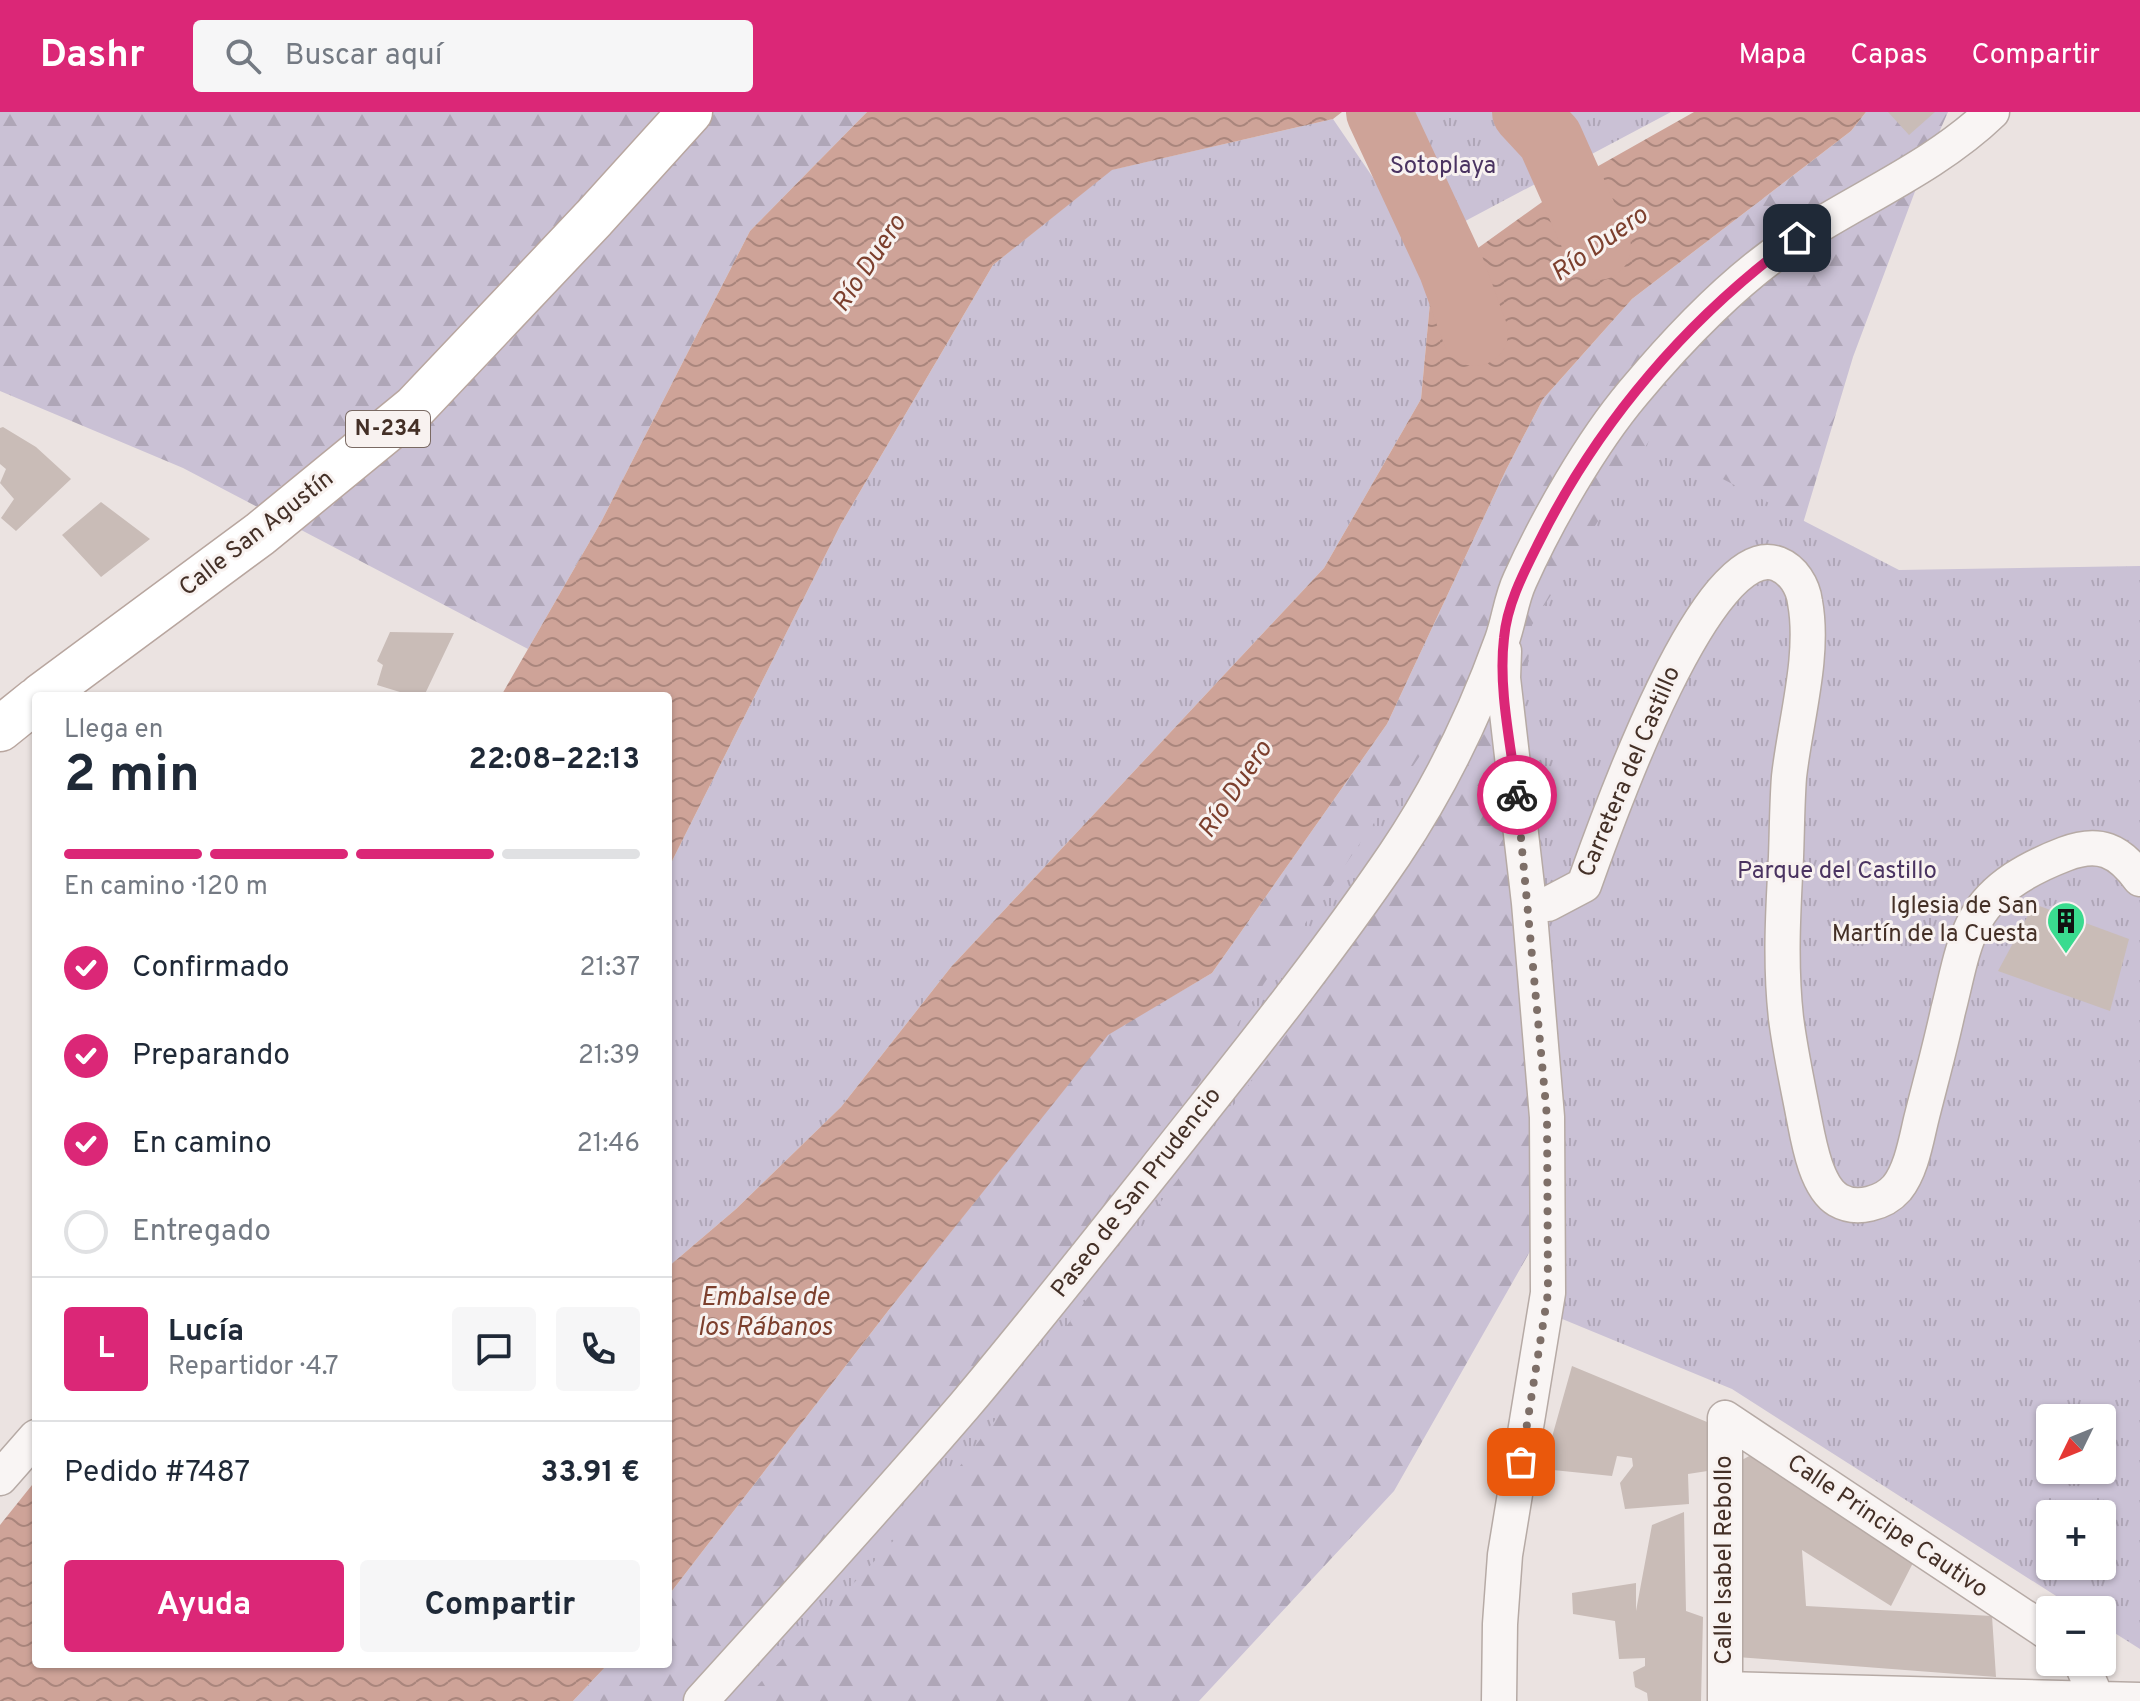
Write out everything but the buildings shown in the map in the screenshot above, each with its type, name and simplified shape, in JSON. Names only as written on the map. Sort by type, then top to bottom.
[{"type":"main road","name":"Calle San Agustín","points":[[46,692],[260,534],[415,407],[690,112]]},
{"type":"main road","points":[[0,729],[32,703]]},
{"type":"street","name":"Paseo de San Prudencio","points":[[701,1701],[968,1401],[1080,1266],[1295,991],[1395,853],[1442,778],[1504,637],[1517,586],[1565,495],[1628,398],[1664,356],[1773,256],[1797,238],[1926,162],[1992,112]]},
{"type":"street","name":"Carretera del Castillo","points":[[1529,903],[1548,904],[1584,885],[1619,784],[1672,670],[1713,602],[1737,575],[1756,562],[1774,562],[1787,569],[1797,580],[1805,600],[1807,647],[1789,778],[1782,927],[1786,1018],[1807,1134],[1818,1175],[1837,1200],[1856,1205],[1876,1203],[1898,1187],[1913,1154],[1961,958],[1975,920],[1989,900],[2017,876],[2086,847],[2111,851],[2130,865],[2140,879]]},
{"type":"street","name":"Paseo de San Prudencio","points":[[1499,1701],[1505,1555],[1548,1293],[1547,1117],[1529,903],[1503,678],[1504,637]]},
{"type":"street","name":"Calle Principe Cautivo","points":[[1725,1418],[2036,1625]]},
{"type":"street","name":"Calle Isabel Rebollo","points":[[1725,1418],[1725,1695]]},
{"type":"street","points":[[0,1478],[32,1442]]},
{"type":"street","points":[[2087,1676],[2096,1697]]},
{"type":"street","points":[[1725,1695],[2096,1697],[2140,1700]]},
{"type":"green space","points":[[0,112],[867,112],[750,231],[601,522],[528,649],[183,468],[0,391]]},
{"type":"green space","name":"Sotoplaya","points":[[1400,112],[1671,112],[1422,244],[1362,136]]},
{"type":"green space","points":[[1866,112],[1948,112],[1926,162],[1853,357],[1645,1049],[1394,1491],[1199,1701],[573,1701],[604,1668],[672,1668],[672,1591],[888,1311],[1108,1034],[1212,973],[1387,724],[1506,470],[1543,399],[1632,299],[1851,131]]},
{"type":"green space","points":[[1333,119],[1389,201],[1432,281],[1421,399],[1324,568],[951,967],[841,1107],[736,1209],[672,1264],[672,861],[841,524],[993,265],[1111,170]]},
{"type":"green space","name":"Parque del Castillo","points":[[1649,441],[1899,570],[2140,566],[2140,1649],[2116,1634],[2116,1596],[2056,1596],[1732,1389],[1555,1316],[1523,710],[1532,625]]},
{"type":"green space","points":[[1426,747],[1442,778],[1331,975],[1176,1182],[944,1487],[743,1701],[702,1701],[1080,1266],[1265,982]]},
{"type":"water","name":"Río Duero","points":[[867,112],[1342,112],[1333,119],[1112,170],[993,265],[841,524],[672,861],[672,692],[503,692],[601,522],[750,231]]},
{"type":"water","name":"Embalse de los Rábanos","points":[[1694,112],[1866,112],[1851,131],[1632,299],[1543,399],[1506,470],[1387,724],[1212,973],[1108,1035],[888,1311],[672,1591],[672,1264],[736,1209],[841,1107],[951,967],[1324,568],[1421,399],[1432,281],[1570,182]]},
{"type":"water","points":[[32,1485],[32,1668],[604,1668],[573,1701],[0,1701],[0,1525]]},
{"type":"waterway","points":[[1379,112],[1451,267],[1475,333]]},
{"type":"waterway","name":"Río Duero","points":[[1525,112],[1550,139],[1598,247]]},
{"type":"way so far","points":[[1517,795],[1547,1117],[1548,1293],[1521,1462]]},
{"type":"place","name":"Iglesia de San Martín de la Cuesta","points":[[2066,955]]},
{"type":"route","points":[[1517,795],[1503,678],[1504,637],[1517,586],[1545,529],[1628,398],[1664,356],[1761,265],[1797,238]]}]
